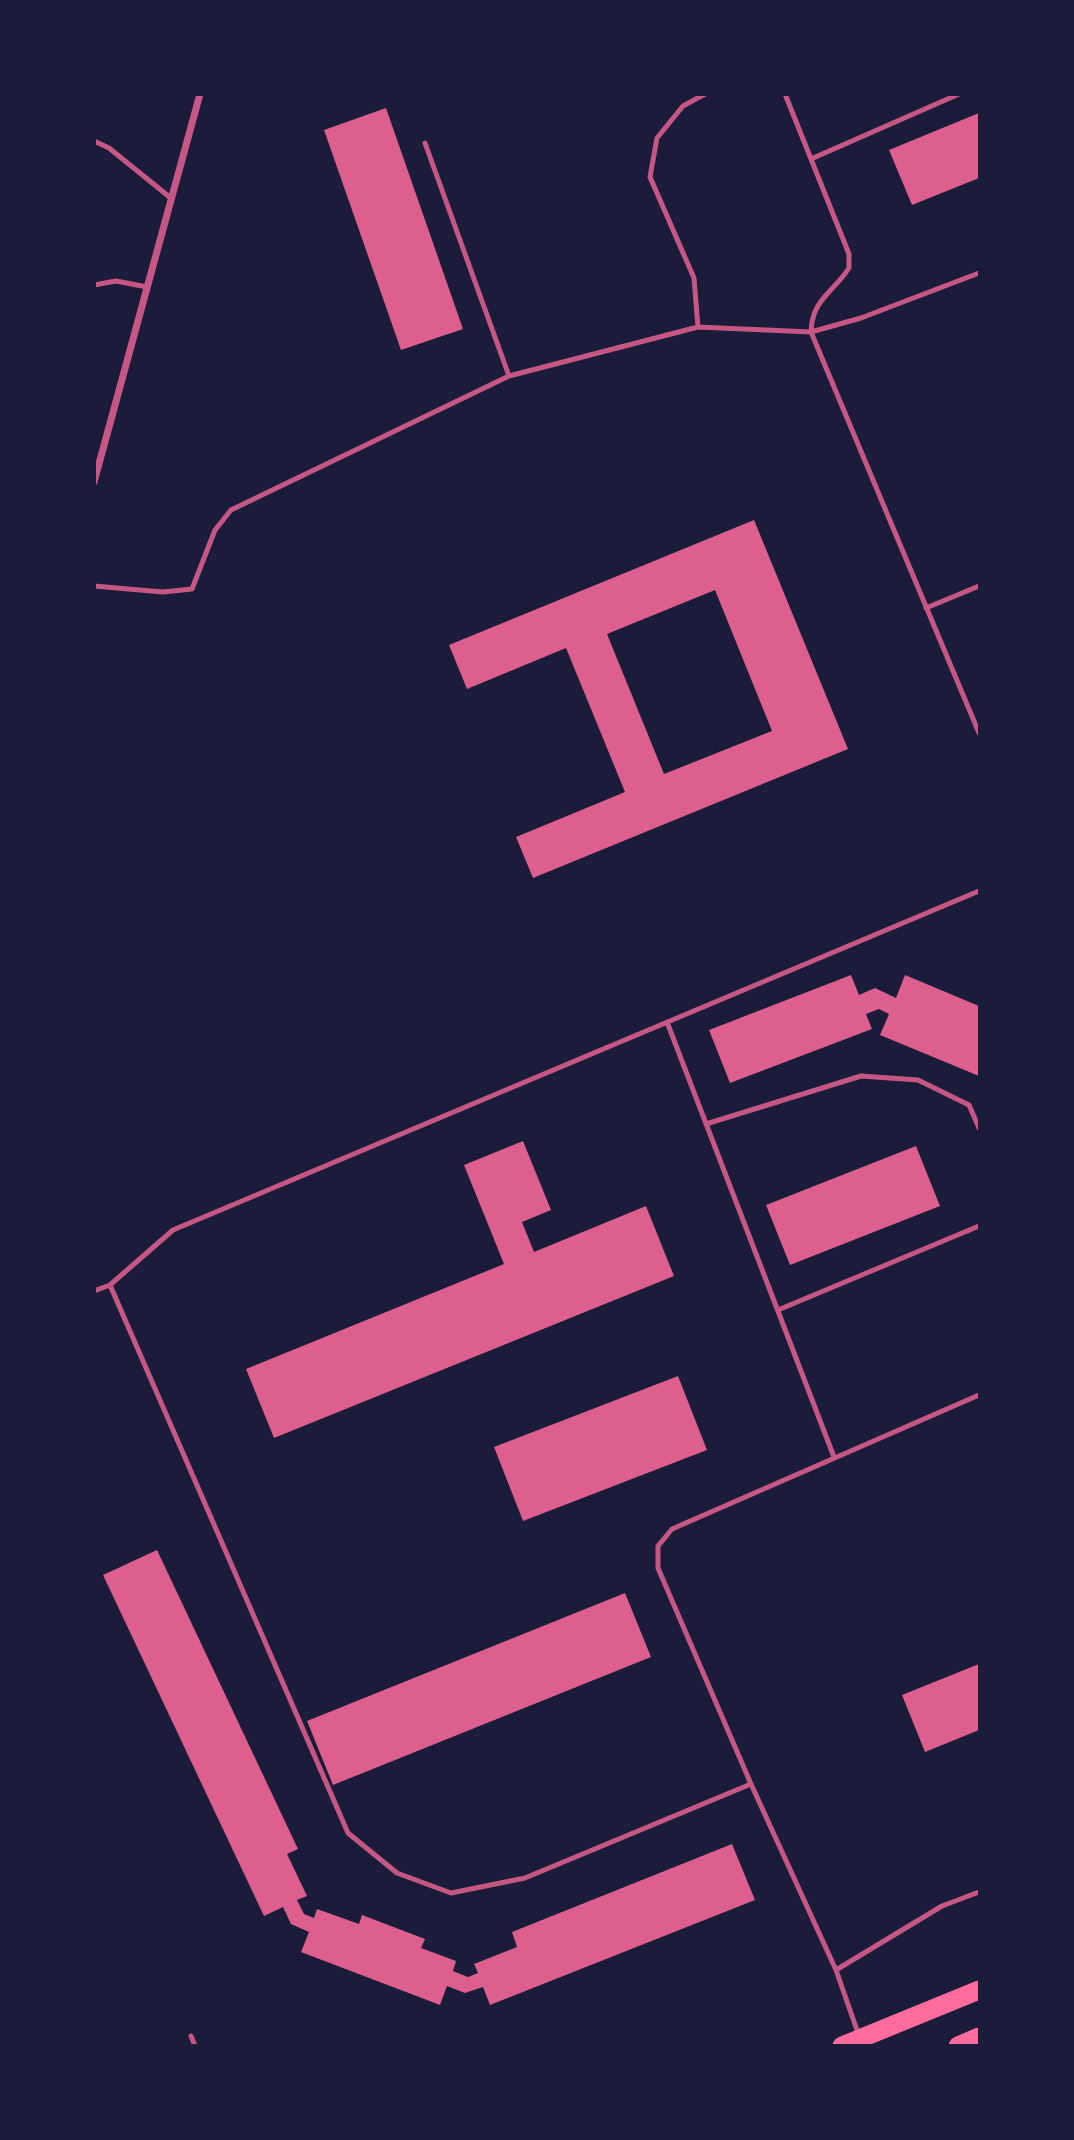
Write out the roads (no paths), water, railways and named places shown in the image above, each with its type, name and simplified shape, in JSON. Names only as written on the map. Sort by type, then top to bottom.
[{"type":"highway","points":[[851,2042],[979,1990]]},
{"type":"highway","points":[[958,2046],[979,2037]]},
{"type":"street","points":[[94,482],[200,94]]},
{"type":"lane","points":[[698,327],[694,278],[650,177],[657,138],[683,106],[705,94]]},
{"type":"lane","points":[[785,94],[849,254],[849,268],[816,305],[811,318],[811,332],[979,733]]},
{"type":"lane","points":[[811,159],[959,94]]},
{"type":"lane","points":[[94,141],[109,148],[172,199]]},
{"type":"lane","points":[[425,143],[509,376]]},
{"type":"lane","points":[[94,586],[163,592],[192,589],[215,530],[231,510],[509,376],[698,327],[811,332],[861,318],[979,273]]},
{"type":"lane","points":[[94,285],[116,281],[147,287]]},
{"type":"lane","points":[[926,608],[979,586]]},
{"type":"lane","points":[[94,1291],[110,1285],[173,1230],[979,891]]},
{"type":"lane","points":[[667,1022],[835,1457]]},
{"type":"lane","points":[[706,1124],[861,1076],[918,1080],[969,1105],[979,1128]]},
{"type":"lane","points":[[778,1310],[979,1226]]},
{"type":"lane","points":[[110,1285],[348,1833],[397,1873],[451,1893],[525,1878],[751,1784]]},
{"type":"lane","points":[[851,2042],[836,1970],[751,1784],[658,1567],[658,1546],[672,1530],[979,1395]]},
{"type":"lane","points":[[836,1970],[942,1906],[979,1892]]},
{"type":"lane","points":[[191,2036],[195,2046]]}]
